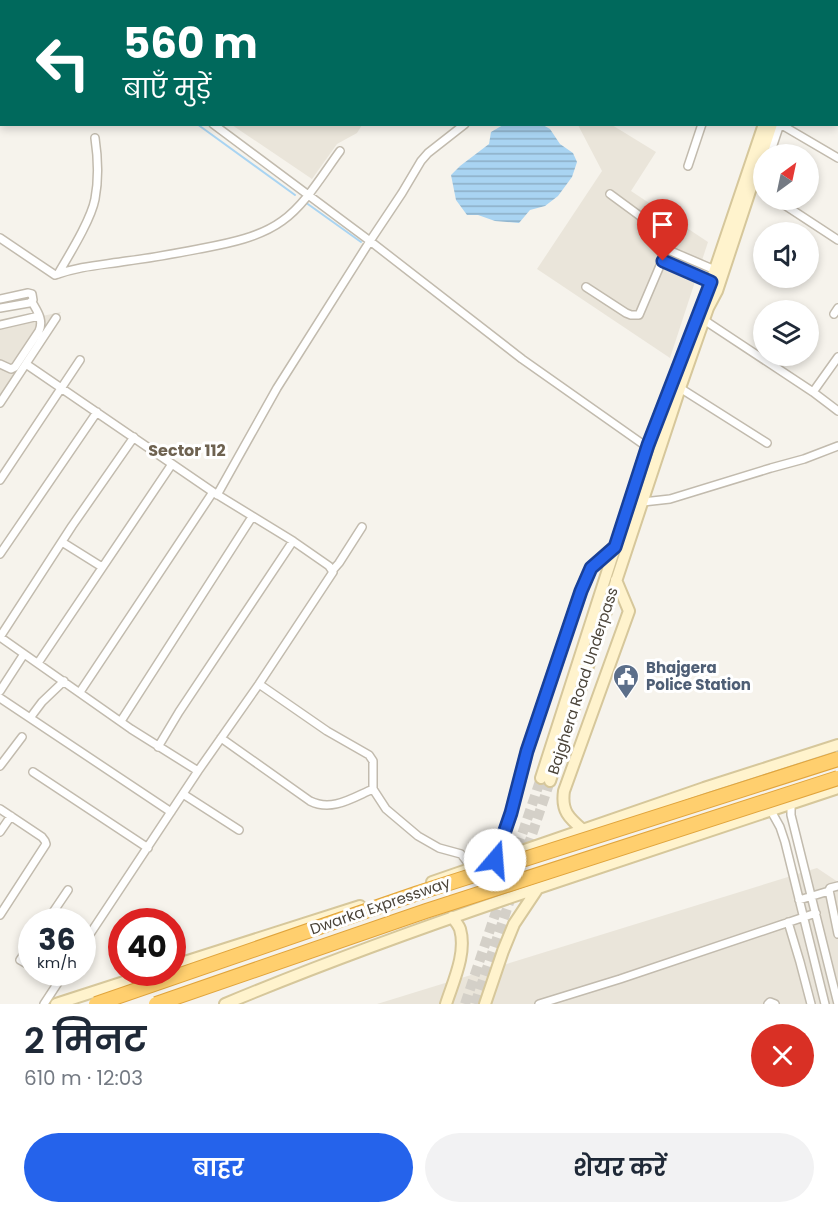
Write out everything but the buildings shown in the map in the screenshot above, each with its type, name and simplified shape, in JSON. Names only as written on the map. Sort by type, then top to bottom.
[{"type":"highway","name":"Dwarka Expressway","points":[[97,997],[838,759]]},
{"type":"highway","name":"Dwarka Expressway","points":[[156,1004],[426,911],[838,778]]},
{"type":"street","points":[[216,126],[522,359],[647,447]]},
{"type":"street","points":[[80,692],[215,493],[277,388],[424,158],[463,126]]},
{"type":"street","points":[[688,166],[701,126]]},
{"type":"street","name":"Bajghera Road Underpass","points":[[753,200],[708,308],[643,502],[545,779],[647,447],[709,288],[763,126]]},
{"type":"street","name":"Bajghera Road Underpass","points":[[768,144],[772,126]]},
{"type":"street","points":[[773,144],[779,126]]},
{"type":"street","points":[[783,126],[838,158]]},
{"type":"street","points":[[58,274],[93,205],[98,173],[95,138]]},
{"type":"street","points":[[0,238],[55,275],[92,265],[138,260],[216,246],[249,237],[281,222],[307,195],[340,151]]},
{"type":"street","points":[[586,287],[626,314],[639,315],[663,261],[666,249],[665,240],[659,230],[610,194]]},
{"type":"street","points":[[792,210],[838,240]]},
{"type":"street","points":[[666,249],[715,270]]},
{"type":"street","points":[[663,261],[709,288]]},
{"type":"street","points":[[0,299],[32,294],[32,302],[41,324],[39,331],[15,367],[11,369],[0,364]]},
{"type":"street","points":[[0,308],[32,302]]},
{"type":"street","points":[[0,325],[39,316]]},
{"type":"street","points":[[0,403],[56,318]]},
{"type":"street","points":[[704,320],[838,411]]},
{"type":"street","points":[[813,392],[838,357]]},
{"type":"street","points":[[0,480],[80,360]]},
{"type":"street","points":[[26,364],[215,493],[293,541],[333,571]]},
{"type":"street","points":[[680,388],[768,443]]},
{"type":"street","points":[[0,554],[97,412]]},
{"type":"street","points":[[659,417],[669,423]]},
{"type":"street","points":[[134,437],[0,637],[158,747],[198,771]]},
{"type":"street","points":[[643,502],[670,499],[838,447]]},
{"type":"street","points":[[38,663],[172,464]]},
{"type":"street","points":[[122,721],[252,517]]},
{"type":"street","points":[[96,925],[362,527]]},
{"type":"street","points":[[158,747],[293,541]]},
{"type":"street","points":[[62,542],[102,567]]},
{"type":"street","points":[[495,860],[511,813],[527,751],[581,591],[591,568],[615,547]]},
{"type":"street","points":[[583,830],[570,818],[562,801],[629,610],[616,580]]},
{"type":"street","points":[[0,691],[24,654]]},
{"type":"street","points":[[30,718],[42,702],[64,681]]},
{"type":"street","points":[[259,684],[327,731],[369,755],[373,761],[373,789],[386,809],[418,836],[439,848],[461,854],[472,868]]},
{"type":"street","points":[[0,698],[171,813]]},
{"type":"street","points":[[0,766],[22,737]]},
{"type":"street","points":[[221,738],[315,803],[335,805],[373,789]]},
{"type":"street","points":[[186,962],[358,907],[704,788],[838,745]]},
{"type":"street","points":[[33,772],[148,848]]},
{"type":"street","points":[[225,1004],[354,952],[452,917],[838,788]]},
{"type":"street","points":[[183,794],[239,830]]},
{"type":"street","points":[[791,803],[791,815],[838,1004]]},
{"type":"street","points":[[0,809],[44,838],[46,844],[0,915]]},
{"type":"street","points":[[770,809],[785,842],[825,1004]]},
{"type":"street","points":[[0,832],[11,816]]},
{"type":"street","points":[[800,900],[838,886]]},
{"type":"street","points":[[485,1004],[514,924],[538,888]]},
{"type":"street","points":[[55,908],[68,890]]},
{"type":"street","points":[[829,891],[838,934]]},
{"type":"street","points":[[541,1004],[816,913]]},
{"type":"street","points":[[446,1004],[461,952],[462,937],[459,926],[452,917]]},
{"type":"street","points":[[788,922],[811,1004]]},
{"type":"street","points":[[44,1004],[55,986]]},
{"type":"street","points":[[56,1004],[97,997],[123,986]]},
{"type":"street","points":[[97,997],[103,1004]]},
{"type":"street","points":[[768,1004],[770,1002],[775,1004]]},
{"type":"shaded area","points":[[233,126],[361,126],[357,133],[337,144],[312,179]]},
{"type":"shaded area","points":[[579,126],[614,126],[656,152],[631,191],[708,242],[670,358],[537,269],[602,171]]},
{"type":"shaded area","points":[[61,312],[24,365],[0,399],[0,325]]},
{"type":"shaded area","points":[[817,868],[838,882],[838,1004],[377,1004]]},
{"type":"water","points":[[501,126],[545,126],[550,129],[560,144],[573,153],[577,162],[572,177],[558,196],[545,206],[530,210],[519,223],[467,215],[456,200],[451,175],[489,144],[491,132]]},
{"type":"waterway","points":[[200,126],[295,195]]},
{"type":"waterway","points":[[305,202],[361,242]]},
{"type":"tunnel","points":[[465,1004],[541,778]]},
{"type":"tunnel","points":[[475,1004],[550,781]]},
{"type":"place","name":"Bhajgera Police Station","points":[[626,700]]},
{"type":"district","name":"Sector 112","points":[[187,450]]},
{"type":"route","points":[[495,860],[511,813],[527,751],[581,591],[591,568],[615,547],[648,445],[711,282],[663,261]]}]
